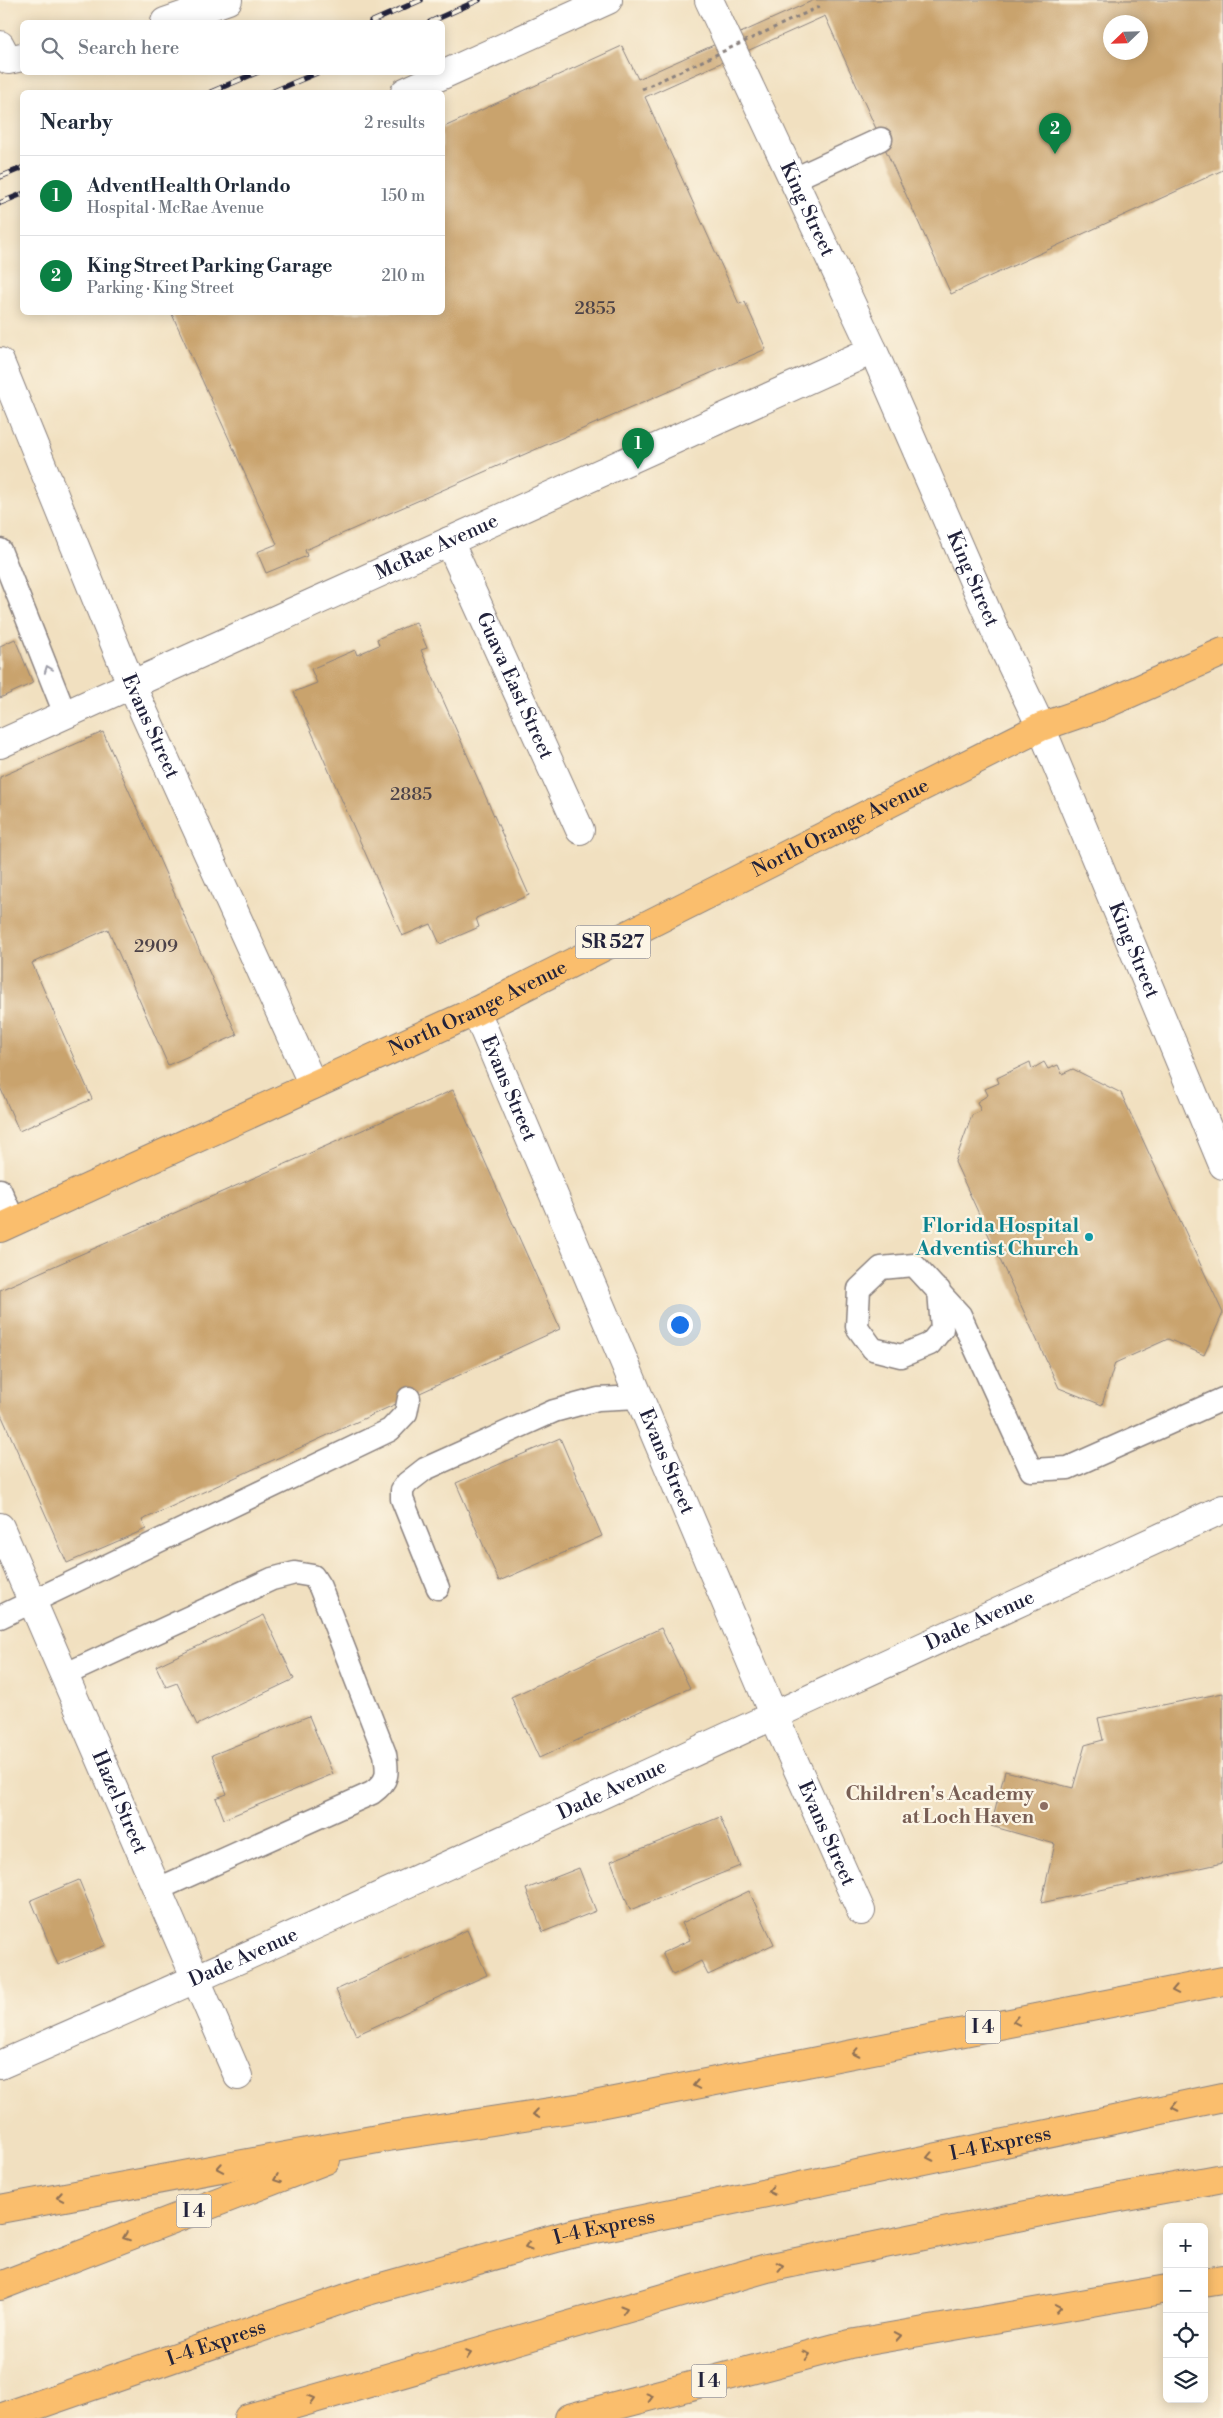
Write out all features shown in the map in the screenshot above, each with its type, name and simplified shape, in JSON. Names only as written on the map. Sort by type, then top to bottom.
[{"type":"main road","name":"North Orange Avenue","points":[[7,1225],[476,1011],[1041,727],[1099,707],[1223,652]]},
{"type":"main road","name":"I 4","points":[[0,2286],[388,2137],[589,2106],[1223,1981]]},
{"type":"main road","name":"I-4 Express","points":[[0,2418],[364,2292],[567,2235],[1223,2097]]},
{"type":"main road","points":[[0,2209],[388,2137]]},
{"type":"main road","points":[[248,2418],[767,2268],[1061,2208],[1223,2178]]},
{"type":"main road","points":[[1208,2281],[1223,2279]]},
{"type":"main road","name":"I 4","points":[[569,2418],[850,2344],[1163,2289]]},
{"type":"street","points":[[171,20],[228,0]]},
{"type":"street","points":[[445,74],[608,0]]},
{"type":"street","name":"King Street","points":[[709,0],[873,350],[990,619],[1041,727],[1221,1153]]},
{"type":"street","points":[[409,90],[443,75]]},
{"type":"street","name":"McRae Avenue","points":[[0,744],[873,350]]},
{"type":"street","name":"Evans Street","points":[[0,362],[131,684],[312,1085]]},
{"type":"street","name":"Guava East Street","points":[[449,541],[580,830]]},
{"type":"street","name":"Evans Street","points":[[476,1011],[773,1714],[861,1910]]},
{"type":"street","name":"Dade Avenue","points":[[0,2065],[474,1855],[773,1714],[1223,1510]]},
{"type":"street","name":"Hazel Street","points":[[0,1527],[238,2076]]},
{"type":"lane","points":[[794,178],[880,138]]},
{"type":"lane","points":[[0,550],[66,714]]},
{"type":"lane","points":[[0,1190],[7,1225]]},
{"type":"lane","points":[[939,1290],[960,1316],[1031,1470],[1068,1468],[1223,1399]]},
{"type":"lane","points":[[438,1588],[402,1499],[402,1490],[407,1483],[425,1469],[447,1458],[554,1411],[598,1399],[639,1397]]},
{"type":"lane","points":[[0,1617],[390,1430],[406,1413],[409,1398]]},
{"type":"lane","points":[[64,1675],[272,1579],[294,1573],[313,1576],[320,1587],[385,1754],[388,1770],[384,1784],[372,1793],[156,1890]]},
{"type":"path","points":[[642,89],[821,6]]},
{"type":"building","points":[[814,0],[1223,0],[1223,170],[951,294],[825,16],[645,97],[739,304],[745,302],[766,349],[305,550],[307,556],[266,573],[257,552],[277,544],[172,315],[445,315],[445,127],[622,46],[638,79]]},
{"type":"building","points":[[416,622],[427,648],[421,650],[529,895],[476,918],[479,927],[440,944],[431,924],[402,936],[294,692],[317,683],[311,669],[355,650],[357,655],[379,645],[377,639]]},
{"type":"building","points":[[15,639],[33,683],[0,698],[0,646]]},
{"type":"building","points":[[103,732],[237,1035],[168,1065],[108,929],[32,963],[92,1099],[19,1131],[0,1087],[0,777]]},
{"type":"building","name":"Florida Hospital Adventist Church","points":[[1030,1062],[1032,1069],[1044,1062],[1048,1069],[1058,1065],[1062,1074],[1073,1069],[1121,1093],[1223,1313],[1204,1355],[1168,1339],[1115,1363],[1102,1405],[1059,1388],[955,1162],[972,1115],[981,1111],[977,1102],[988,1095],[985,1089],[999,1083],[997,1078]]},
{"type":"building","points":[[453,1090],[560,1329],[142,1520],[146,1529],[67,1563],[0,1412],[0,1290]]},
{"type":"building","points":[[560,1438],[602,1536],[499,1581],[456,1483]]},
{"type":"building","points":[[264,1615],[294,1679],[197,1725],[177,1683],[166,1687],[156,1666]]},
{"type":"building","points":[[661,1628],[690,1688],[539,1758],[511,1697]]},
{"type":"building","points":[[1223,1693],[1223,1863],[1041,1903],[1055,1844],[991,1826],[1005,1771],[1073,1788],[1085,1745],[1103,1740],[1098,1718]]},
{"type":"building","points":[[309,1716],[333,1774],[224,1819],[216,1798],[227,1794],[212,1755]]},
{"type":"building","points":[[720,1817],[740,1866],[630,1910],[611,1861]]},
{"type":"building","points":[[579,1868],[596,1911],[543,1932],[526,1889]]},
{"type":"building","points":[[79,1880],[106,1945],[58,1965],[31,1900]]},
{"type":"building","points":[[749,1891],[774,1944],[708,1975],[701,1961],[673,1975],[662,1953],[690,1940],[682,1923]]},
{"type":"building","points":[[467,1930],[487,1975],[356,2035],[336,1990]]},
{"type":"railway","points":[[376,20],[421,0]]},
{"type":"railway","points":[[434,20],[479,0]]},
{"type":"railway","points":[[216,90],[251,75]]},
{"type":"railway","points":[[277,90],[312,75]]},
{"type":"railway","points":[[0,177],[20,169]]},
{"type":"railway","points":[[0,203],[20,195]]},
{"type":"place","name":"King Street Parking Garage","points":[[1055,154]]},
{"type":"place","name":"AdventHealth Orlando","points":[[638,469]]},
{"type":"place","name":"Florida Hospital Adventist Church","points":[[1089,1237]]},
{"type":"place","name":"Children's Academy at Loch Haven","points":[[1044,1806]]}]
